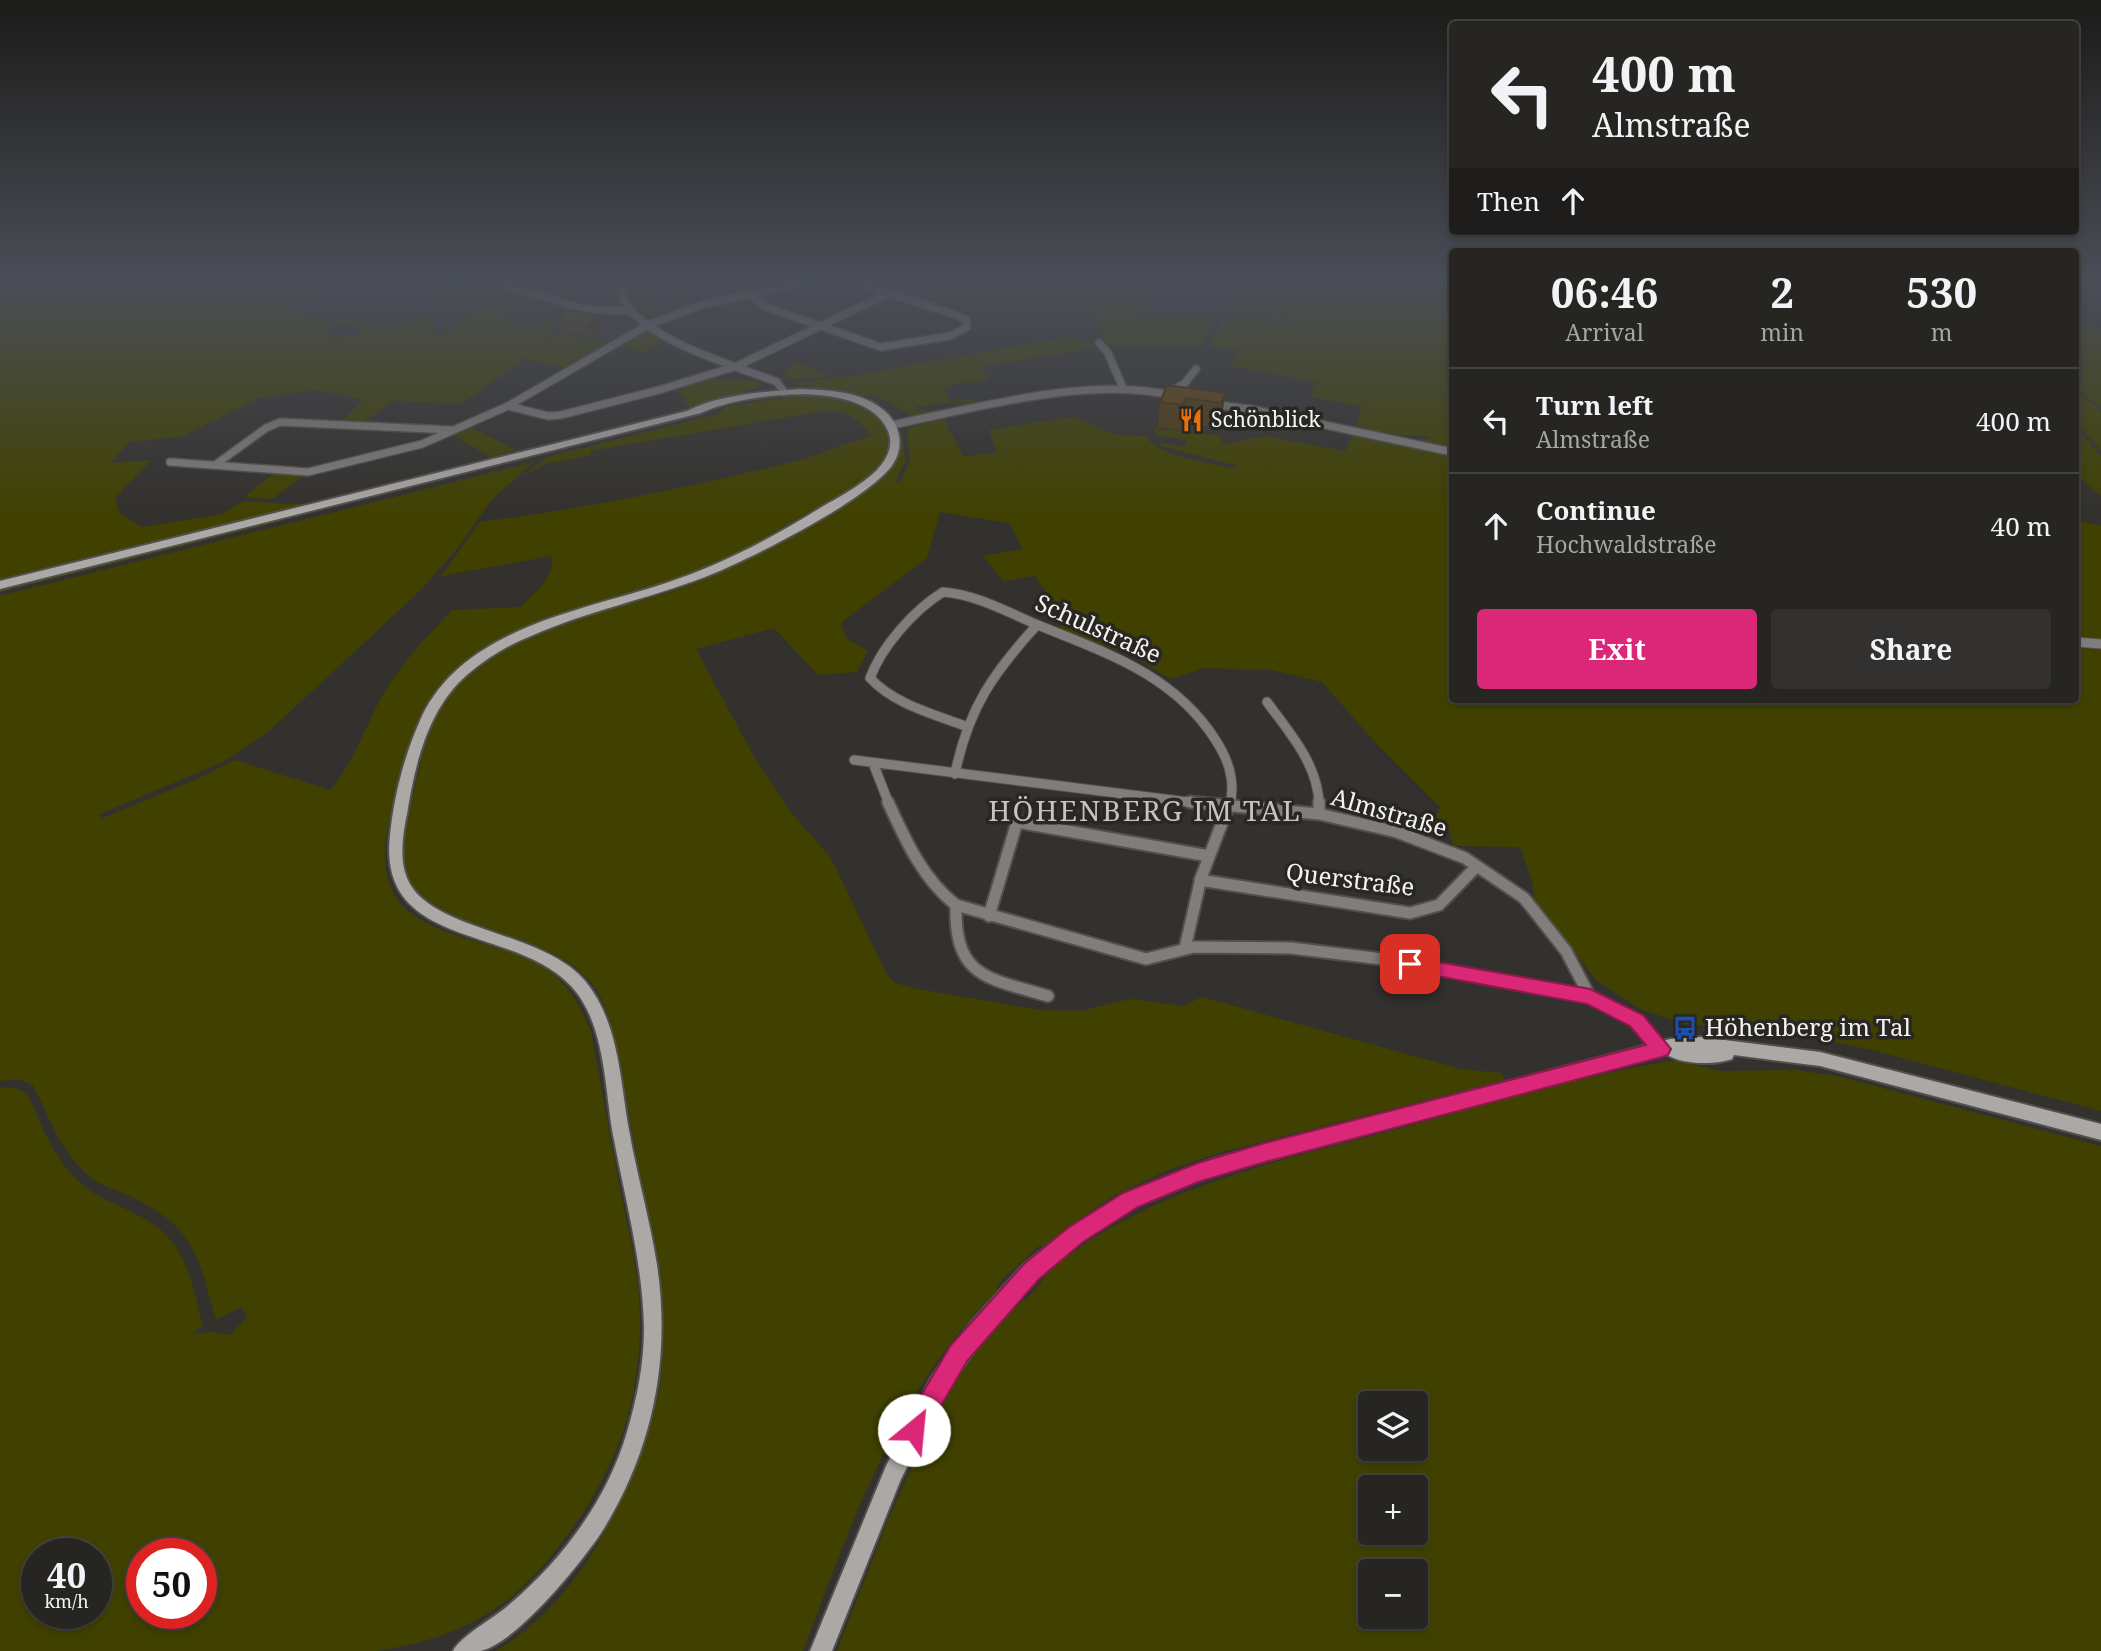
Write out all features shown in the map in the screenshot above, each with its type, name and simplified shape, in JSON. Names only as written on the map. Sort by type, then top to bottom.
[{"type":"main road","points":[[0,585],[691,412],[784,392],[813,392],[850,397],[877,410],[892,425],[896,441],[894,454],[881,471],[864,485],[775,538],[704,575],[545,626],[500,646],[470,666],[445,690],[436,702],[422,733],[396,832],[396,874],[408,896],[429,912],[549,958],[567,972],[589,998],[605,1043],[652,1304],[653,1348],[649,1385],[637,1434],[611,1494],[585,1538],[541,1590],[487,1638],[464,1651]]},
{"type":"main road","points":[[821,1651],[893,1473],[938,1385],[979,1328],[1031,1271],[1075,1235],[1130,1200],[1213,1167],[1662,1049],[1698,1055],[1748,1051],[1801,1055],[1841,1063],[2101,1132]]},
{"type":"street","points":[[170,462],[312,472],[422,444],[457,430],[508,406],[589,359]]},
{"type":"street","points":[[722,359],[779,383],[784,392]]},
{"type":"street","points":[[508,406],[548,416],[561,415],[737,366],[752,359]]},
{"type":"street","points":[[1111,359],[1124,388]]},
{"type":"street","points":[[1168,393],[1185,383],[1196,369]]},
{"type":"street","points":[[768,379],[773,394]]},
{"type":"street","points":[[892,425],[1020,402],[1124,388],[1168,393],[1185,399]]},
{"type":"street","points":[[1205,403],[1250,409],[1449,451]]},
{"type":"street","points":[[215,465],[266,428],[280,422],[457,430]]},
{"type":"street","name":"Schulstraße","points":[[965,726],[877,686],[870,678],[874,665],[925,606],[940,593],[957,594],[980,601],[1130,662],[1164,682],[1184,698],[1204,722],[1227,761],[1233,786],[1228,807],[1200,880],[1185,948]]},
{"type":"street","points":[[955,774],[965,726],[992,678],[1037,625]]},
{"type":"street","points":[[2079,642],[2101,644]]},
{"type":"street","points":[[1267,702],[1311,765],[1319,792],[1319,814]]},
{"type":"street","name":"Almstraße","points":[[854,760],[1228,807],[1319,814],[1397,832],[1444,849],[1513,889],[1532,907],[1576,966],[1590,997]]},
{"type":"street","points":[[873,763],[883,792],[929,876],[945,899],[956,905],[1146,959],[1185,948],[1266,946],[1333,952],[1590,997],[1636,1020],[1662,1049]]},
{"type":"street","points":[[989,916],[1017,822],[1209,856]]},
{"type":"street","name":"Querstraße","points":[[1200,880],[1410,912],[1439,905],[1477,866]]},
{"type":"street","points":[[956,905],[954,937],[961,954],[972,969],[1048,996]]},
{"type":"shaded area","points":[[0,359],[523,359],[462,404],[393,401],[363,423],[340,422],[364,400],[317,390],[259,398],[184,436],[129,442],[111,463],[151,460],[115,498],[120,514],[143,527],[222,514],[242,501],[312,505],[0,581]]},
{"type":"shaded area","points":[[523,359],[582,359],[566,368]]},
{"type":"shaded area","points":[[945,359],[1029,359],[981,367],[990,380],[944,386],[949,401],[972,399],[978,406],[962,409],[962,402],[917,406],[916,410],[950,411],[916,418],[873,394],[869,397],[834,389],[789,384]]},
{"type":"shaded area","points":[[1233,359],[1449,359],[1449,447],[1413,439],[1430,439],[1427,436],[1399,435],[1356,427],[1362,406],[1310,397],[1315,382],[1230,366]]},
{"type":"shaded area","points":[[2079,359],[2101,359],[2101,407],[2079,390]]},
{"type":"shaded area","points":[[797,362],[833,376],[782,380],[789,376],[781,372]]},
{"type":"shaded area","points":[[713,377],[755,381],[765,385],[690,409],[678,390],[685,388],[684,385]]},
{"type":"shaded area","points":[[2079,393],[2101,411],[2101,450],[2079,424]]},
{"type":"shaded area","points":[[797,395],[838,400],[866,410],[877,418],[885,429],[889,442],[888,451],[874,472],[856,486],[734,554],[662,585],[541,622],[486,648],[461,667],[435,694],[418,721],[402,768],[386,836],[387,874],[390,886],[401,904],[418,918],[439,929],[512,953],[552,973],[576,1000],[591,1032],[636,1270],[640,1334],[638,1366],[624,1428],[613,1457],[583,1513],[543,1565],[524,1586],[503,1603],[459,1628],[407,1645],[377,1651],[0,1651],[0,1088],[16,1088],[29,1097],[56,1153],[85,1187],[153,1224],[175,1246],[191,1279],[203,1326],[191,1334],[212,1332],[230,1335],[247,1317],[241,1307],[216,1320],[198,1262],[182,1233],[170,1220],[153,1209],[89,1176],[70,1156],[56,1134],[33,1085],[17,1079],[0,1081],[0,596],[534,462],[492,499],[459,546],[423,588],[268,732],[225,761],[98,815],[103,818],[197,779],[235,760],[330,790],[352,758],[395,675],[452,610],[520,607],[551,571],[551,556],[441,576],[480,522],[599,504],[718,479],[806,458],[872,436],[851,416],[824,411],[590,451],[591,455],[543,465],[522,477],[547,457],[718,414],[725,407]]},
{"type":"shaded area","points":[[1073,417],[1118,435],[1146,436],[1160,449],[1230,468],[1238,466],[1161,446],[1157,442],[1184,447],[1187,440],[1156,435],[1154,428],[1222,436],[1221,442],[1226,444],[1265,436],[1345,451],[1354,434],[1449,454],[1449,703],[2079,703],[2079,521],[2101,525],[2101,1111],[1868,1049],[1802,1036],[1686,1024],[1640,1009],[1596,980],[1534,900],[1532,880],[1520,847],[1453,846],[1450,833],[1436,816],[1440,807],[1375,742],[1322,682],[1272,670],[1204,668],[1171,679],[1134,657],[1063,630],[1055,620],[1057,609],[1035,576],[1003,581],[983,556],[1023,549],[1009,523],[940,512],[927,558],[841,623],[847,639],[868,651],[857,672],[818,675],[774,628],[696,649],[753,755],[789,810],[831,858],[887,975],[895,983],[912,988],[1039,1010],[1081,1011],[1130,999],[1183,1006],[1202,997],[1460,1069],[1501,1073],[1505,1080],[1222,1152],[1166,1171],[1111,1197],[1043,1246],[1037,1247],[998,1284],[997,1291],[962,1328],[905,1413],[859,1507],[803,1651],[496,1651],[533,1624],[566,1590],[605,1532],[637,1462],[654,1412],[663,1355],[662,1312],[654,1249],[616,1044],[607,1013],[593,985],[573,966],[548,951],[459,917],[434,904],[414,887],[404,865],[406,823],[429,730],[443,702],[465,677],[491,657],[522,640],[555,627],[687,586],[721,572],[862,492],[883,477],[891,467],[898,454],[903,432],[905,461],[896,481],[900,482],[910,462],[907,430],[914,426],[944,419],[963,456],[997,453],[989,430]]},
{"type":"shaded area","points":[[472,428],[516,450],[490,457],[454,435]]},
{"type":"shaded area","points":[[2079,431],[2101,456],[2101,496],[2079,478]]},
{"type":"shaded area","points":[[538,455],[290,518],[291,516]]},
{"type":"shaded area","points":[[273,474],[303,476],[272,499],[244,497]]},
{"type":"shaded area","points":[[276,520],[281,521],[0,592],[0,590]]},
{"type":"shaded area","points":[[1679,1060],[1718,1071],[1796,1070],[1841,1077],[2101,1146],[2101,1651],[837,1651],[888,1520],[954,1381],[1005,1312],[1029,1296],[1045,1274],[1084,1244],[1169,1199],[1260,1166],[1539,1089]]},
{"type":"building","points":[[1167,385],[1225,393],[1221,403],[1186,398],[1183,405],[1160,402]]},
{"type":"place","name":"Schönblick","points":[[1191,420]]},
{"type":"place","name":"Höhenberg im Tal","points":[[1685,1028]]},
{"type":"district","name":"HÖHENBERG IM TAL","points":[[1145,811]]},
{"type":"route","points":[[914,1430],[959,1353],[1031,1271],[1075,1235],[1130,1200],[1213,1167],[1265,1152],[1662,1049],[1636,1020],[1590,997],[1410,964]]}]
